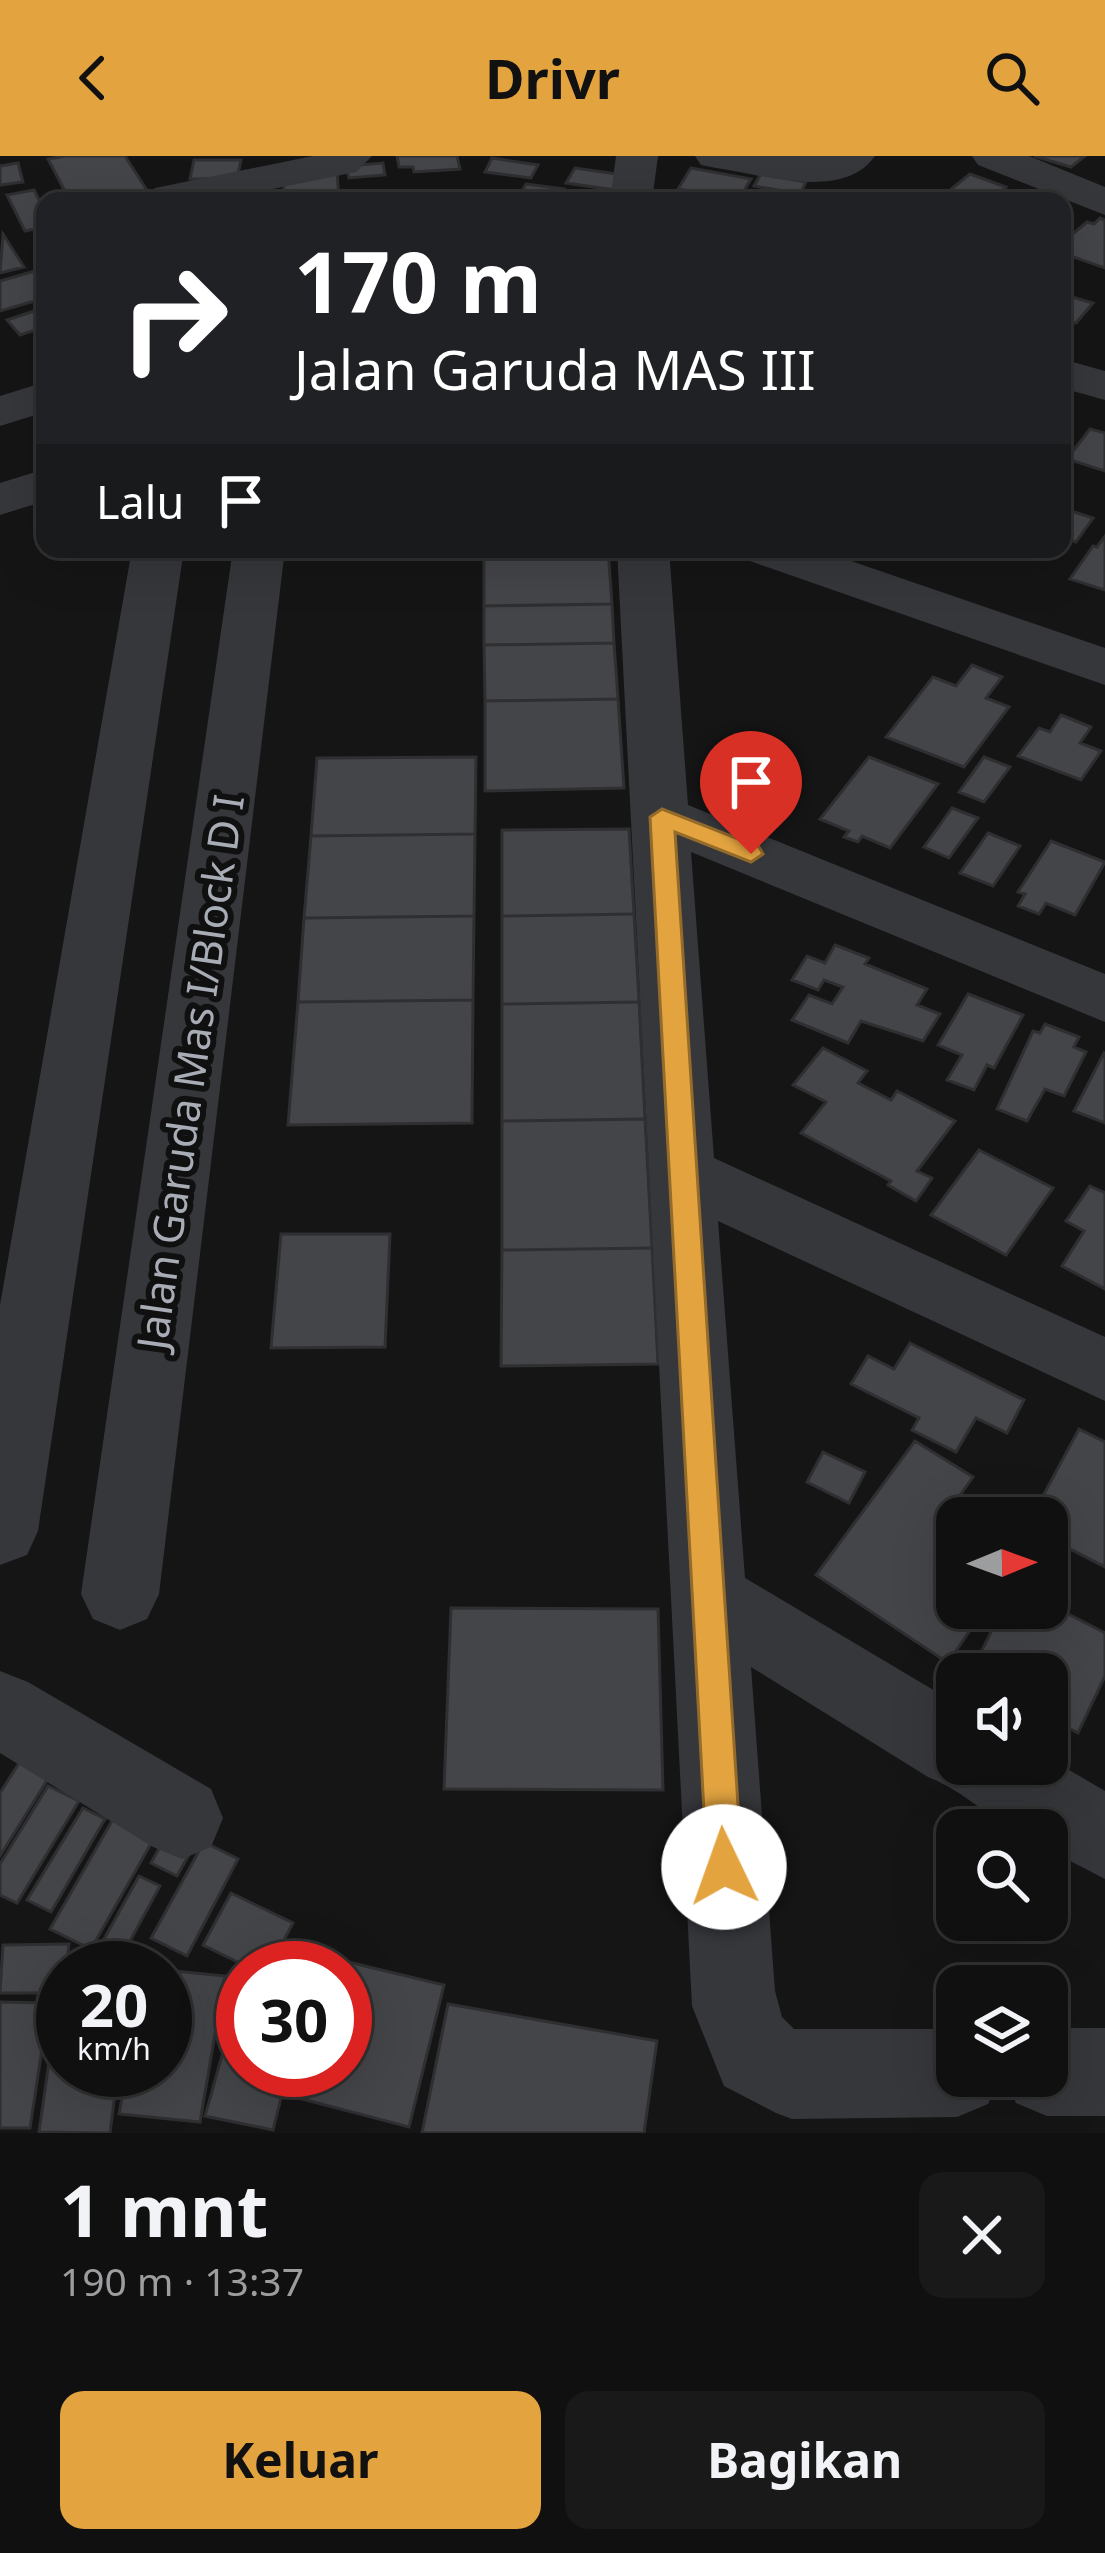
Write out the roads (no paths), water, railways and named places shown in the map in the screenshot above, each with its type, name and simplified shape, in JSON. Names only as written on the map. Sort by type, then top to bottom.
[{"type":"street","points":[[165,188],[341,163],[351,156]]},
{"type":"street","points":[[632,192],[637,156]]},
{"type":"street","points":[[716,156],[842,172]]},
{"type":"street","points":[[993,156],[1093,178]]},
{"type":"street","points":[[1071,376],[1105,386]]},
{"type":"street","points":[[1071,399],[1105,409]]},
{"type":"street","points":[[0,412],[36,400]]},
{"type":"street","points":[[0,500],[36,487]]},
{"type":"street","points":[[0,1531],[13,1373],[156,558]]},
{"type":"street","name":"Jalan Garuda Mas I/Block D I","points":[[120,1594],[258,558]]},
{"type":"street","points":[[644,558],[732,1991],[752,2052],[766,2068],[792,2074],[936,2073]]},
{"type":"street","points":[[796,558],[1101,648]]},
{"type":"street","points":[[904,558],[1101,648]]},
{"type":"street","points":[[662,817],[1105,999]]},
{"type":"street","points":[[683,1174],[1105,1370]]},
{"type":"street","points":[[709,1598],[936,1735]]},
{"type":"street","points":[[0,1709],[182,1818]]},
{"type":"street","points":[[1017,1785],[1105,1838]]},
{"type":"street","points":[[1068,2072],[1105,2072]]}]
